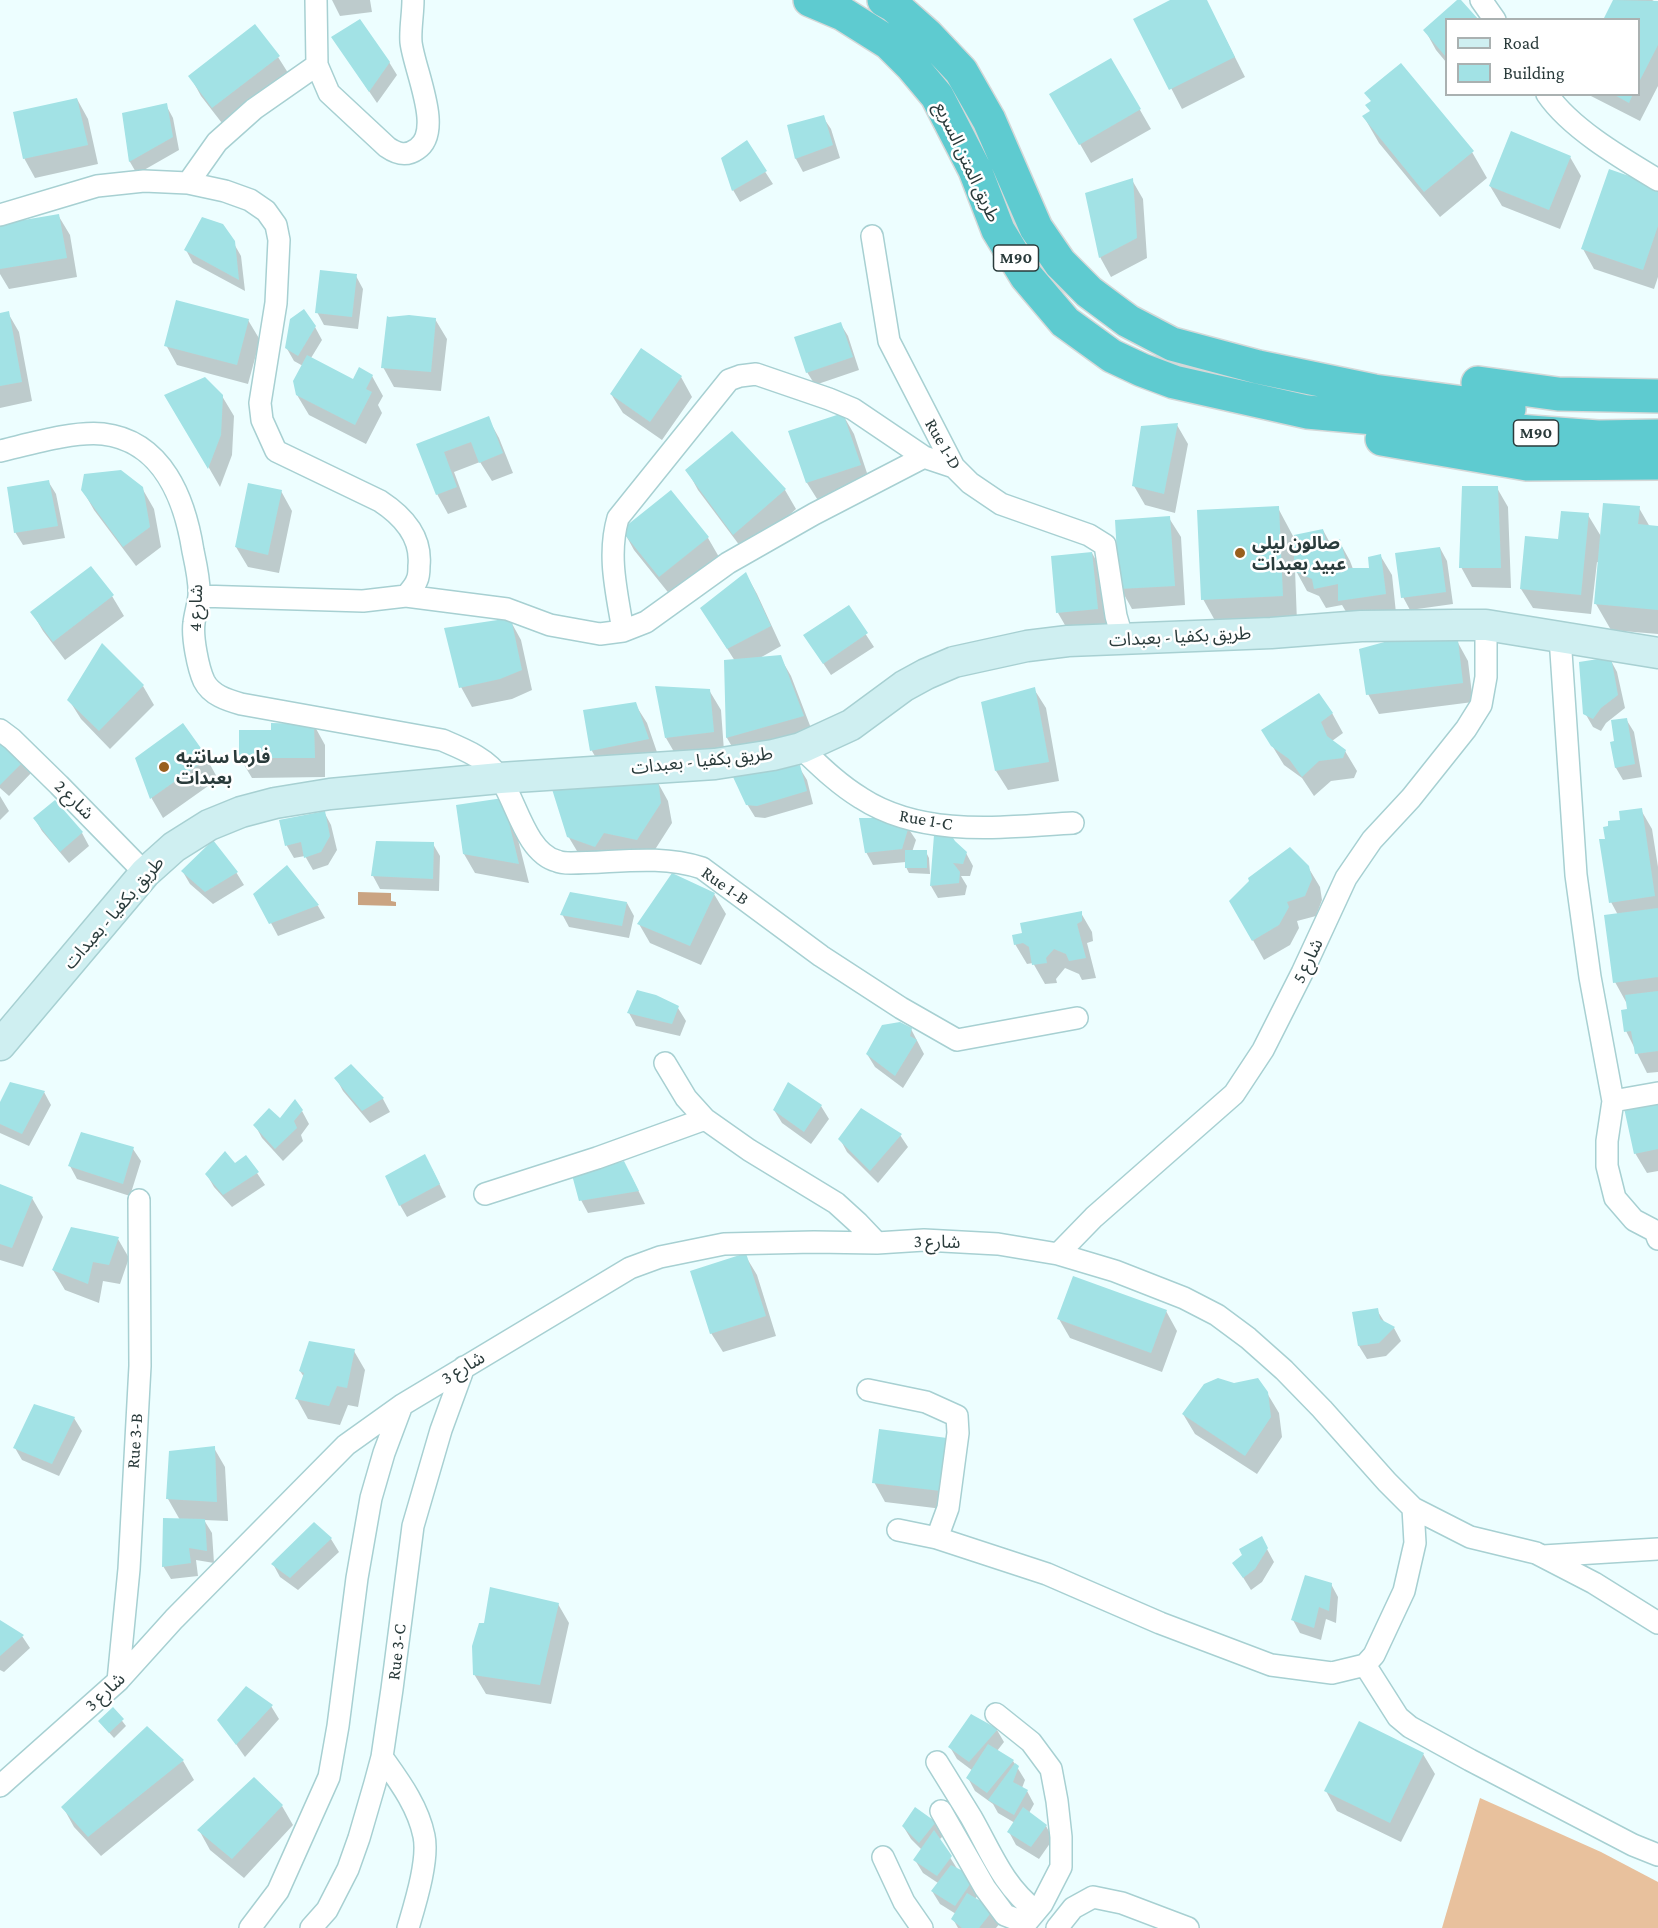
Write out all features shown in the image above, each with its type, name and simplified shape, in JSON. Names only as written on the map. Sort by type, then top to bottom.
[{"type":"highway","name":"طريق المتن السريع","points":[[810,0],[843,14],[889,44],[912,65],[937,96],[975,170],[999,230],[1026,276],[1065,322],[1112,356],[1174,382],[1307,412]]},
{"type":"highway","name":"طريق المتن السريع","points":[[884,0],[927,35],[961,71],[989,120],[1036,228],[1060,263],[1089,292],[1128,321],[1172,344],[1258,368],[1286,372]]},
{"type":"highway","points":[[1286,372],[1326,371],[1380,374],[1474,382],[1558,394],[1658,396]]},
{"type":"highway","name":"M90","points":[[1286,372],[1374,391],[1492,407],[1594,417],[1658,417]]},
{"type":"highway","name":"M90","points":[[1307,412],[1598,437],[1658,436]]},
{"type":"highway","points":[[1307,412],[1371,437],[1527,464],[1658,464]]},
{"type":"main road","name":"طريق بكفيا - بعبدات","points":[[0,1045],[146,873],[174,847],[209,825],[241,812],[275,803],[330,794],[500,778],[715,764],[773,755],[801,748],[851,725],[904,686],[954,662],[1027,646],[1068,641],[1271,633],[1361,626],[1486,625],[1658,653]]},
{"type":"street","points":[[316,0],[317,65],[329,93],[396,154],[410,153],[420,147],[425,141],[429,127],[411,42],[413,0]]},
{"type":"street","points":[[1481,0],[1494,18]]},
{"type":"street","points":[[188,183],[217,142],[254,109],[317,65]]},
{"type":"street","points":[[1548,96],[1572,121],[1658,180]]},
{"type":"street","points":[[0,215],[97,186],[144,181],[188,183],[225,191],[250,200],[266,211],[276,225],[279,240],[276,303],[260,403],[262,420],[276,451],[380,501],[405,521],[415,537],[420,554],[417,579],[406,596]]},
{"type":"street","name":"Rue 1-D","points":[[872,236],[889,340],[954,467],[970,483],[1001,504],[1089,535],[1105,545],[1116,616],[1123,640]]},
{"type":"street","points":[[622,631],[612,560],[613,536],[618,518],[729,380],[756,374],[829,399],[853,409],[924,457],[954,467]]},
{"type":"street","name":"شارع 4","points":[[0,451],[45,440],[103,434],[121,438],[139,447],[161,468],[181,499],[189,524],[199,596],[193,626],[194,635],[198,662],[204,681],[212,691],[225,699],[242,704],[442,740],[469,751],[500,778]]},
{"type":"street","points":[[199,596],[363,601],[406,596],[507,609],[550,625],[600,634],[622,631],[646,622],[728,563],[814,514],[924,457]]},
{"type":"street","name":"شارع 5","points":[[1058,1254],[1094,1217],[1234,1094],[1263,1050],[1302,974],[1346,878],[1372,840],[1411,798],[1466,729],[1481,705],[1486,677],[1486,625]]},
{"type":"street","points":[[1560,637],[1576,875],[1590,977],[1613,1101],[1607,1141],[1607,1166],[1615,1198],[1634,1220],[1655,1231],[1658,1239]]},
{"type":"street","name":"شارع 2","points":[[0,730],[59,784],[146,873]]},
{"type":"street","name":"Rue 1-C","points":[[801,748],[835,780],[862,799],[893,814],[925,823],[981,828],[1072,823]]},
{"type":"street","name":"Rue 1-B","points":[[500,778],[530,837],[547,857],[571,863],[665,860],[702,868],[821,956],[901,1008],[957,1040],[1077,1018]]},
{"type":"street","points":[[664,1063],[686,1098],[705,1119],[749,1150],[836,1203],[878,1244]]},
{"type":"street","points":[[1613,1101],[1658,1093]]},
{"type":"street","points":[[485,1194],[597,1158],[705,1119]]},
{"type":"street","name":"Rue 3-B","points":[[118,1681],[129,1569],[140,1366],[139,1200]]},
{"type":"street","name":"شارع 3","points":[[0,1786],[118,1681],[174,1619],[346,1445],[402,1405],[630,1268],[660,1257],[724,1244],[814,1242],[878,1244],[924,1240],[998,1244],[1058,1254],[1158,1286],[1216,1315],[1248,1338],[1323,1409],[1413,1508],[1470,1537],[1542,1556]]},
{"type":"street","name":"Rue 3-C","points":[[310,1928],[327,1910],[348,1869],[382,1757],[413,1526],[441,1430],[464,1367]]},
{"type":"street","points":[[868,1389],[926,1402],[957,1416],[957,1445],[948,1508],[936,1538]]},
{"type":"street","points":[[249,1928],[278,1891],[329,1777],[338,1726],[357,1578],[371,1498],[384,1453],[402,1405]]},
{"type":"street","points":[[898,1530],[936,1538],[1047,1574],[1160,1623],[1271,1665],[1332,1673],[1365,1665],[1374,1655],[1404,1591],[1415,1543],[1413,1508]]},
{"type":"street","points":[[1542,1556],[1658,1549]]},
{"type":"street","points":[[1542,1556],[1594,1583],[1658,1623]]},
{"type":"street","points":[[1365,1665],[1398,1718],[1410,1726],[1633,1845],[1658,1855]]},
{"type":"street","points":[[996,1714],[1031,1742],[1051,1769],[1057,1800],[1061,1867],[1052,1886],[1028,1923]]},
{"type":"street","points":[[382,1757],[410,1798],[424,1836],[423,1870],[408,1928]]},
{"type":"street","points":[[937,1762],[1004,1878],[1024,1902],[1028,1923]]},
{"type":"street","points":[[941,1812],[985,1888],[1005,1915],[1028,1923]]},
{"type":"street","points":[[883,1857],[904,1902],[922,1928]]},
{"type":"street","points":[[1057,1928],[1073,1908],[1092,1897],[1122,1903],[1188,1928]]},
{"type":"shaded area","points":[[358,892],[391,893],[391,901],[396,902],[396,906],[358,905]]},
{"type":"shaded area","points":[[1480,1798],[1601,1852],[1658,1882],[1658,1928],[1442,1928]]},
{"type":"building","points":[[1170,0],[1207,0],[1235,57],[1169,90],[1133,19]]},
{"type":"building","points":[[1457,0],[1461,0],[1477,18],[1445,18],[1445,56],[1423,30]]},
{"type":"building","points":[[1613,0],[1658,1],[1658,45],[1640,80],[1640,18],[1604,18]]},
{"type":"building","points":[[360,19],[390,62],[369,92],[331,37]]},
{"type":"building","points":[[255,24],[280,56],[212,108],[188,76]]},
{"type":"building","points":[[1111,58],[1141,109],[1079,145],[1049,94]]},
{"type":"building","points":[[1401,63],[1474,151],[1424,192],[1362,116],[1370,111],[1365,105],[1371,101],[1364,93]]},
{"type":"building","points":[[1617,96],[1632,96],[1629,103]]},
{"type":"building","points":[[77,98],[88,145],[23,159],[13,112]]},
{"type":"building","points":[[167,103],[173,137],[129,162],[122,113]]},
{"type":"building","points":[[824,115],[833,145],[795,159],[787,125]]},
{"type":"building","points":[[1511,131],[1571,156],[1549,210],[1489,186]]},
{"type":"building","points":[[747,140],[767,171],[732,191],[721,158]]},
{"type":"building","points":[[1609,169],[1658,186],[1658,226],[1643,270],[1581,249]]},
{"type":"building","points":[[1133,178],[1137,238],[1099,258],[1085,193]]},
{"type":"building","points":[[59,214],[67,258],[0,269],[0,224]]},
{"type":"building","points":[[202,217],[223,224],[235,241],[239,280],[184,250]]},
{"type":"building","points":[[320,270],[357,274],[352,317],[315,313]]},
{"type":"building","points":[[176,300],[249,319],[237,365],[164,346]]},
{"type":"building","points":[[304,309],[316,326],[298,356],[285,348],[290,319]]},
{"type":"building","points":[[9,311],[22,382],[0,386],[0,313]]},
{"type":"building","points":[[409,315],[436,318],[431,372],[381,368],[387,316]]},
{"type":"building","points":[[841,322],[853,357],[806,373],[794,337]]},
{"type":"building","points":[[641,348],[682,376],[650,422],[610,394]]},
{"type":"building","points":[[307,355],[353,379],[359,367],[373,375],[366,389],[372,392],[355,425],[296,395],[293,381]]},
{"type":"building","points":[[205,377],[223,395],[221,435],[208,469],[164,395]]},
{"type":"building","points":[[843,413],[861,465],[806,483],[788,431]]},
{"type":"building","points":[[489,416],[503,453],[479,463],[471,442],[444,452],[457,487],[436,495],[416,444]]},
{"type":"building","points":[[1178,423],[1164,494],[1132,486],[1141,426]]},
{"type":"building","points":[[732,431],[786,489],[733,535],[685,470]]},
{"type":"building","points":[[121,470],[143,487],[150,527],[123,547],[81,490],[84,474]]},
{"type":"building","points":[[49,480],[58,526],[14,533],[7,487]]},
{"type":"building","points":[[248,483],[282,490],[268,555],[235,547]]},
{"type":"building","points":[[1462,486],[1498,486],[1501,568],[1459,568]]},
{"type":"building","points":[[671,490],[709,537],[659,577],[621,530]]},
{"type":"building","points":[[1603,503],[1640,506],[1638,524],[1658,526],[1658,610],[1594,604]]},
{"type":"building","name":"صالون ليلى عبيد بعبدات","points":[[1279,506],[1283,596],[1201,600],[1197,510]]},
{"type":"building","points":[[1561,511],[1589,513],[1581,595],[1520,589],[1525,536],[1558,539]]},
{"type":"building","points":[[1170,516],[1175,586],[1119,589],[1115,520]]},
{"type":"building","points":[[1323,529],[1326,542],[1340,539],[1348,568],[1369,568],[1368,557],[1381,554],[1386,594],[1338,601],[1338,584],[1314,589],[1312,579],[1294,571],[1294,535]]},
{"type":"building","points":[[1440,547],[1446,592],[1401,598],[1395,553]]},
{"type":"building","points":[[1092,552],[1098,609],[1056,613],[1051,556]]},
{"type":"building","points":[[91,566],[114,595],[53,642],[30,612]]},
{"type":"building","points":[[746,572],[771,626],[727,649],[700,608]]},
{"type":"building","points":[[849,605],[868,633],[823,664],[803,635]]},
{"type":"building","points":[[511,618],[522,670],[500,679],[459,688],[444,628]]},
{"type":"building","points":[[1394,638],[1458,640],[1463,683],[1366,695],[1359,649]]},
{"type":"building","points":[[102,643],[144,685],[99,731],[67,700]]},
{"type":"building","points":[[781,655],[804,716],[726,738],[724,660]]},
{"type":"building","points":[[1611,657],[1618,695],[1601,708],[1593,719],[1583,714],[1579,662]]},
{"type":"building","points":[[655,686],[710,689],[714,732],[665,738]]},
{"type":"building","points":[[1035,687],[1049,762],[995,771],[981,702]]},
{"type":"building","points":[[1319,693],[1333,713],[1321,722],[1327,736],[1346,750],[1343,758],[1319,761],[1302,777],[1289,759],[1271,746],[1261,730]]},
{"type":"building","points":[[636,702],[649,739],[590,751],[583,710]]},
{"type":"building","points":[[1627,718],[1635,764],[1615,768],[1610,742],[1614,741],[1611,720]]},
{"type":"building","points":[[183,723],[208,758],[150,799],[135,758]]},
{"type":"building","points":[[271,723],[314,724],[315,758],[239,758],[239,730],[271,730]]},
{"type":"building","points":[[0,736],[27,758],[0,785]]},
{"type":"building","points":[[800,765],[807,791],[757,806],[746,805],[733,777]]},
{"type":"building","points":[[658,779],[661,803],[637,840],[604,833],[595,847],[567,837],[551,786]]},
{"type":"building","points":[[503,798],[519,864],[463,854],[456,805]]},
{"type":"building","points":[[55,800],[83,832],[60,852],[33,818]]},
{"type":"building","points":[[1642,808],[1655,896],[1609,903],[1599,839],[1605,839],[1603,827],[1608,826],[1608,821],[1620,820],[1619,811]]},
{"type":"building","points":[[325,811],[330,836],[321,852],[304,858],[301,842],[285,846],[279,820]]},
{"type":"building","points":[[859,818],[888,818],[909,826],[902,849],[865,853]]},
{"type":"building","points":[[948,830],[955,841],[967,852],[963,864],[953,863],[960,872],[959,883],[930,886],[934,835]]},
{"type":"building","points":[[213,840],[238,872],[205,892],[181,871]]},
{"type":"building","points":[[376,841],[434,842],[433,879],[371,876]]},
{"type":"building","points":[[1290,847],[1309,866],[1312,879],[1305,896],[1287,902],[1289,907],[1279,925],[1252,941],[1229,901],[1249,881],[1248,878]]},
{"type":"building","points":[[905,850],[927,850],[927,868],[905,868]]},
{"type":"building","points":[[287,865],[319,905],[269,924],[253,894]]},
{"type":"building","points":[[672,873],[715,893],[690,946],[637,924]]},
{"type":"building","points":[[570,892],[627,902],[622,926],[560,915]]},
{"type":"building","points":[[1658,908],[1658,977],[1613,983],[1604,915]]},
{"type":"building","points":[[1082,911],[1082,921],[1077,924],[1086,958],[1069,961],[1066,954],[1054,949],[1046,958],[1047,963],[1032,965],[1029,947],[1023,943],[1014,945],[1012,935],[1022,933],[1020,923]]},
{"type":"building","points":[[637,990],[656,995],[679,1006],[672,1024],[627,1013]]},
{"type":"building","points":[[1658,991],[1658,1051],[1635,1054],[1631,1031],[1624,1032],[1621,1010],[1627,1009],[1625,995]]},
{"type":"building","points":[[900,1022],[912,1028],[910,1036],[917,1040],[895,1076],[866,1054],[882,1025]]},
{"type":"building","points":[[351,1064],[384,1098],[362,1111],[334,1078]]},
{"type":"building","points":[[10,1082],[45,1091],[22,1134],[0,1124],[0,1102]]},
{"type":"building","points":[[788,1082],[822,1105],[804,1132],[773,1110]]},
{"type":"building","points":[[295,1099],[303,1110],[294,1121],[297,1128],[275,1149],[253,1125],[269,1108],[280,1118]]},
{"type":"building","points":[[1658,1101],[1658,1149],[1634,1154],[1624,1108]]},
{"type":"building","points":[[861,1108],[902,1134],[870,1171],[838,1139]]},
{"type":"building","points":[[81,1132],[134,1147],[123,1184],[68,1166]]},
{"type":"building","points":[[225,1151],[235,1163],[246,1155],[259,1172],[223,1195],[205,1174]]},
{"type":"building","points":[[425,1154],[440,1184],[399,1206],[385,1176]]},
{"type":"building","points":[[624,1161],[639,1191],[579,1201],[572,1175]]},
{"type":"building","points":[[0,1184],[33,1197],[12,1248],[0,1244]]},
{"type":"building","points":[[71,1227],[119,1237],[109,1265],[93,1262],[88,1284],[52,1270]]},
{"type":"building","points":[[746,1253],[766,1316],[710,1334],[690,1271]]},
{"type":"building","points":[[1073,1276],[1167,1310],[1151,1353],[1057,1319]]},
{"type":"building","points":[[1378,1308],[1380,1319],[1395,1327],[1379,1343],[1358,1346],[1352,1312]]},
{"type":"building","points":[[309,1341],[355,1349],[347,1388],[337,1386],[329,1406],[295,1399],[304,1373],[299,1371]]},
{"type":"building","points":[[1218,1378],[1234,1383],[1258,1378],[1268,1392],[1271,1417],[1245,1456],[1182,1414],[1204,1384]]},
{"type":"building","points":[[34,1404],[75,1417],[52,1464],[13,1448]]},
{"type":"building","points":[[879,1429],[947,1438],[941,1491],[872,1483]]},
{"type":"building","points":[[215,1446],[217,1502],[166,1499],[169,1451]]},
{"type":"building","points":[[163,1518],[205,1519],[207,1551],[189,1548],[191,1563],[162,1567]]},
{"type":"building","points":[[314,1522],[332,1538],[290,1578],[271,1564]]},
{"type":"building","points":[[1262,1536],[1268,1548],[1255,1569],[1243,1578],[1232,1563],[1242,1555],[1239,1549]]},
{"type":"building","points":[[1305,1575],[1332,1583],[1329,1611],[1319,1607],[1314,1628],[1291,1620]]},
{"type":"building","points":[[490,1587],[559,1603],[540,1685],[473,1675],[472,1646],[479,1623],[484,1623]]},
{"type":"building","points":[[0,1620],[24,1635],[0,1656]]},
{"type":"building","points":[[246,1686],[273,1705],[236,1745],[217,1720]]},
{"type":"building","points":[[113,1707],[124,1719],[109,1733],[98,1721]]},
{"type":"building","points":[[971,1714],[998,1729],[969,1762],[948,1747]]},
{"type":"building","points":[[1359,1721],[1424,1753],[1390,1823],[1324,1791]]},
{"type":"building","points":[[147,1726],[184,1760],[88,1837],[61,1807]]},
{"type":"building","points":[[988,1744],[1014,1760],[987,1793],[966,1778]]},
{"type":"building","points":[[1015,1763],[1019,1766],[1013,1782],[1028,1790],[1014,1815],[988,1800]]},
{"type":"building","points":[[254,1777],[283,1805],[232,1859],[197,1830]]},
{"type":"building","points":[[915,1807],[936,1822],[919,1843],[902,1826]]},
{"type":"building","points":[[1023,1807],[1047,1825],[1031,1847],[1007,1832]]},
{"type":"building","points":[[934,1830],[952,1856],[937,1876],[913,1860]]},
{"type":"building","points":[[951,1865],[975,1877],[955,1906],[931,1891]]},
{"type":"building","points":[[967,1893],[994,1909],[979,1928],[962,1928],[951,1919]]},
{"type":"place","name":"صالون ليلى عبيد بعبدات","points":[[1240,553]]},
{"type":"place","name":"فارما سانتيه بعبدات","points":[[164,767]]}]
